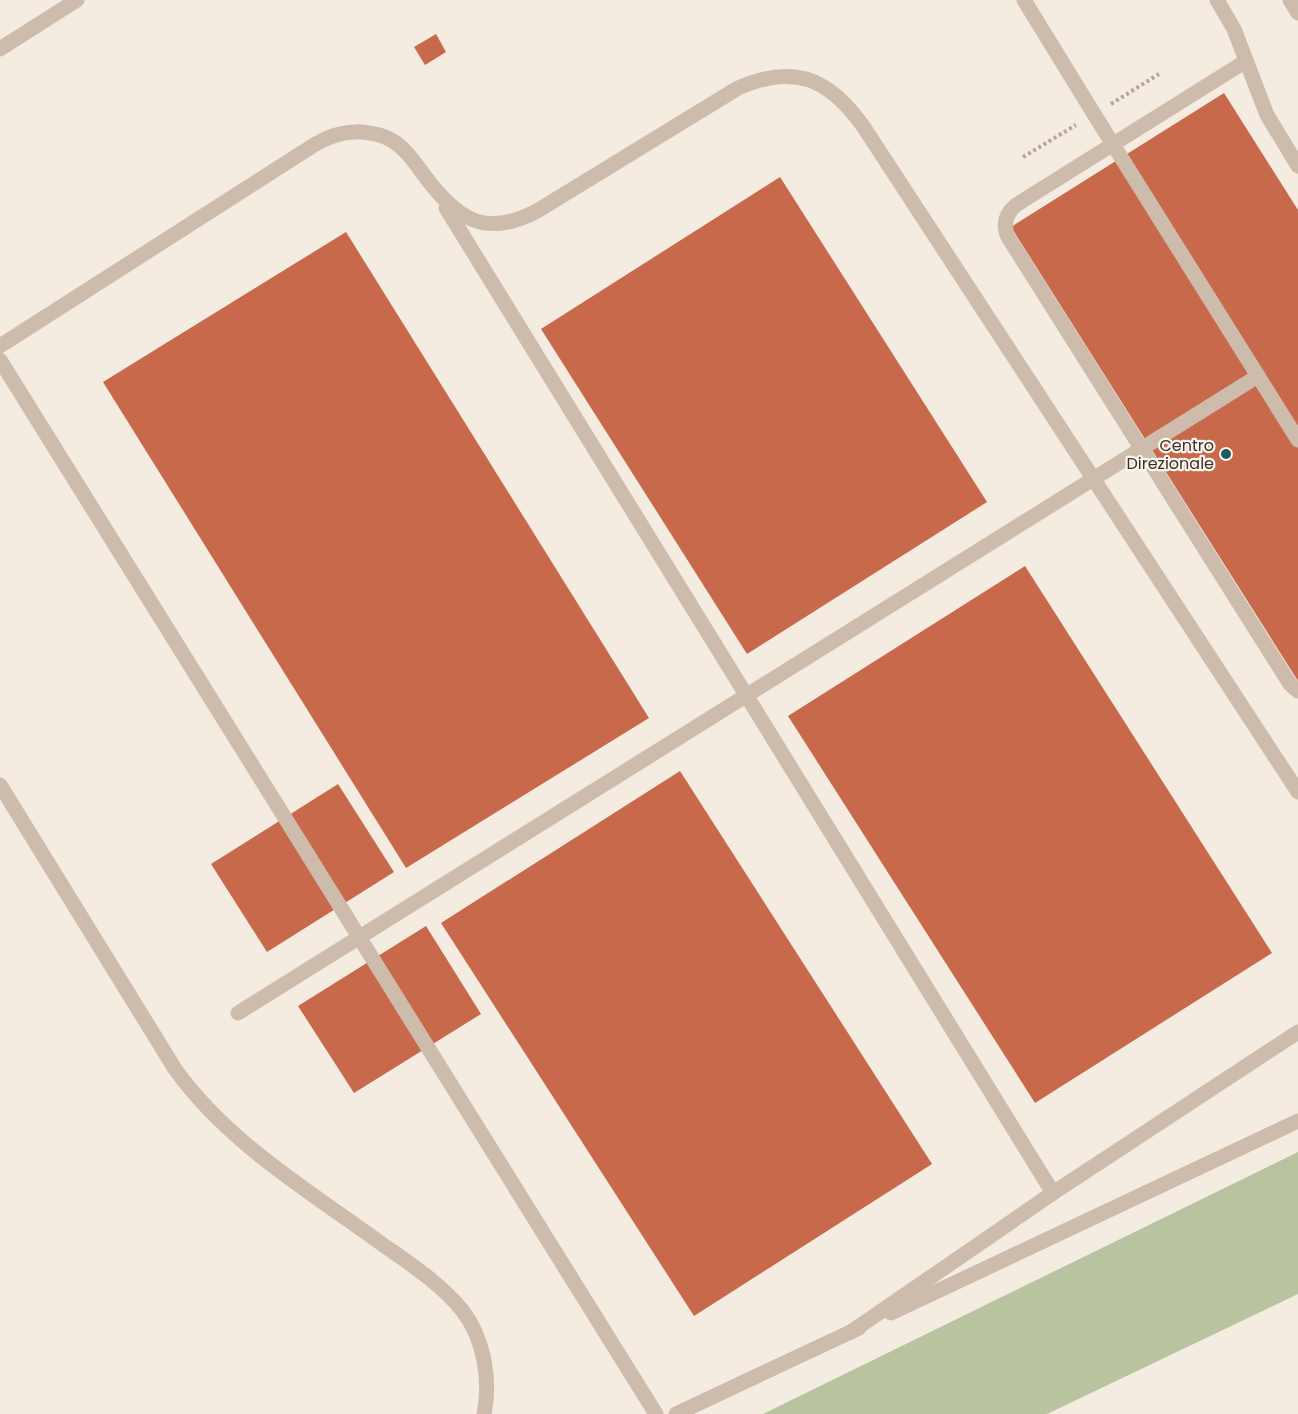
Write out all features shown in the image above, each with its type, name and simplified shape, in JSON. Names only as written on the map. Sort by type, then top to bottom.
[{"type":"street","points":[[0,49],[77,0]]},
{"type":"street","points":[[1024,0],[1298,440]]},
{"type":"street","points":[[1217,0],[1234,29],[1268,115],[1298,166]]},
{"type":"street","points":[[1290,0],[1298,13]]},
{"type":"street","points":[[1246,61],[1016,205],[1008,214],[1005,226],[1008,237],[1290,684],[1298,691]]},
{"type":"street","points":[[437,193],[465,218],[473,221],[496,223],[515,220],[537,211],[730,93],[754,81],[789,76],[808,79],[823,86],[849,108],[863,126],[1298,792]]},
{"type":"street","points":[[0,346],[326,138],[342,133],[357,132],[394,141],[409,156],[437,193],[1053,1193]]},
{"type":"street","points":[[0,360],[656,1414]]},
{"type":"street","points":[[238,1012],[1258,376]]},
{"type":"street","points":[[0,785],[175,1069],[212,1115],[242,1142],[432,1281],[464,1312],[475,1332],[482,1352],[486,1378],[484,1414]]},
{"type":"street","points":[[851,1332],[1053,1193],[1298,1032]]},
{"type":"street","points":[[676,1414],[1298,1121]]},
{"type":"path","points":[[1023,157],[1159,74]]},
{"type":"green space","points":[[1298,1152],[1298,1294],[1047,1414],[763,1414]]},
{"type":"building","points":[[436,34],[446,52],[425,65],[414,47]]},
{"type":"building","name":"Centro Direzionale","points":[[1224,93],[1298,210],[1298,681],[1011,227]]},
{"type":"building","points":[[780,177],[987,502],[747,654],[541,329]]},
{"type":"building","points":[[346,232],[649,718],[406,868],[103,382]]},
{"type":"building","points":[[1025,566],[1272,953],[1035,1103],[788,716]]},
{"type":"building","points":[[680,771],[932,1164],[694,1316],[441,923]]},
{"type":"building","points":[[338,784],[394,872],[267,952],[211,864]]},
{"type":"building","points":[[426,926],[481,1014],[354,1093],[298,1006]]},
{"type":"place","name":"Centro Direzionale","points":[[1226,454]]}]
